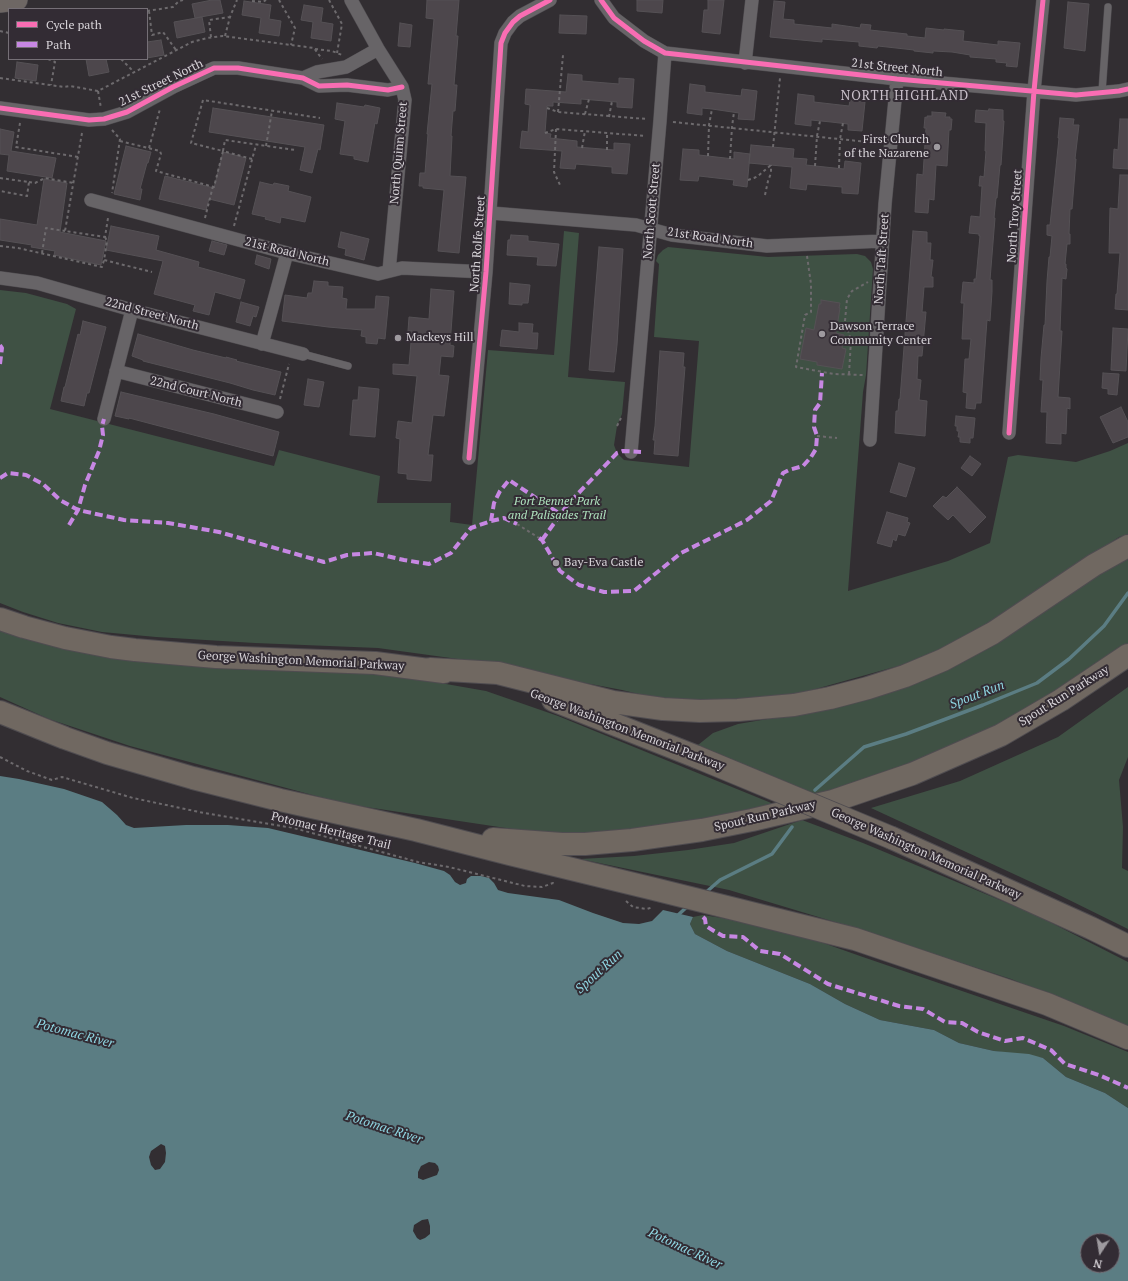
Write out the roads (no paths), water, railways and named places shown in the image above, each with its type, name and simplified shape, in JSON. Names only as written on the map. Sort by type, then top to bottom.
[{"type":"highway","points":[[430,669],[498,673],[613,702],[663,709],[700,711],[738,710],[794,705],[830,698],[868,688],[905,676],[948,657],[993,632],[1094,564],[1128,546]]},
{"type":"highway","name":"George Washington Memorial Parkway","points":[[0,619],[64,638],[111,647],[216,657],[392,664],[430,669],[495,682],[555,700],[892,838],[1128,946]]},
{"type":"highway","name":"Spout Run Parkway","points":[[416,830],[522,842],[585,844],[632,840],[680,833],[775,815],[833,801],[888,783],[934,765],[1001,735],[1041,712],[1128,655]]},
{"type":"highway","points":[[0,712],[107,753],[193,778],[280,800],[416,830],[510,854],[657,897],[717,905],[855,939],[1047,1004],[1128,1038]]},
{"type":"main road","points":[[0,2],[17,0]]},
{"type":"street","name":"North Quinn Street","points":[[351,0],[378,49],[402,87],[405,100],[389,271]]},
{"type":"street","name":"North Rolfe Street","points":[[469,458],[491,213],[493,161],[502,43],[506,31],[513,22],[520,16],[550,0]]},
{"type":"street","points":[[600,0],[614,18],[644,41],[664,53]]},
{"type":"street","points":[[745,63],[752,0]]},
{"type":"street","name":"North Troy Street","points":[[1009,433],[1034,91],[1043,0]]},
{"type":"street","name":"21st Street North","points":[[303,78],[318,72],[346,67],[378,49]]},
{"type":"street","name":"21st Street North","points":[[664,53],[897,79],[1076,95],[1128,89]]},
{"type":"street","name":"North Scott Street","points":[[631,452],[660,121],[664,53]]},
{"type":"street","name":"21st Street North","points":[[0,108],[89,120],[104,119],[127,112],[173,87],[214,68],[238,68],[303,78],[319,86],[347,85],[388,90],[402,87]]},
{"type":"street","name":"North Taft Street","points":[[870,440],[883,241],[897,79]]},
{"type":"street","name":"21st Road North","points":[[91,200],[287,253],[378,274],[402,268],[486,272]]},
{"type":"street","name":"21st Road North","points":[[491,213],[636,224],[672,235],[767,246],[883,241]]},
{"type":"street","points":[[262,344],[287,253]]},
{"type":"street","name":"22nd Street North","points":[[0,278],[37,283],[132,310],[303,354]]},
{"type":"street","points":[[104,419],[132,310]]},
{"type":"street","name":"22nd Court North","points":[[116,371],[276,412]]},
{"type":"lane","points":[[1102,92],[1108,7]]},
{"type":"lane","points":[[303,354],[348,366]]},
{"type":"water","name":"Potomac River","points":[[0,776],[64,789],[102,802],[126,825],[134,828],[186,825],[228,825],[268,828],[444,871],[460,885],[466,883],[467,879],[471,876],[489,878],[498,890],[508,893],[559,900],[623,923],[639,924],[652,921],[663,910],[693,917],[690,924],[695,934],[727,951],[810,984],[845,1004],[880,1020],[934,1030],[959,1043],[994,1051],[1029,1054],[1043,1058],[1066,1077],[1105,1093],[1128,1108],[1128,1281],[0,1281]],"holes":[[[161,1144],[165,1146],[165,1162],[160,1169],[155,1170],[151,1165],[149,1157],[151,1151]],[[429,1162],[435,1163],[438,1166],[439,1170],[437,1175],[423,1180],[418,1178],[418,1172],[421,1166]],[[428,1219],[430,1234],[420,1240],[413,1231],[414,1225],[422,1220]]]},
{"type":"waterway","name":"Spout Run","points":[[815,790],[864,747],[906,734],[1037,683],[1069,659],[1104,626],[1128,593]]},
{"type":"waterway","name":"Spout Run","points":[[704,894],[720,880],[772,854],[792,827]]},
{"type":"waterway","name":"Spout Run","points":[[677,916],[689,905]]},
{"type":"place","name":"First Church of the Nazarene","points":[[937,147]]},
{"type":"place","name":"Dawson Terrace Community Center","points":[[822,334]]},
{"type":"place","name":"Mackeys Hill","points":[[398,338]]},
{"type":"place","name":"Bay-Eva Castle","points":[[556,563]]},
{"type":"district","name":"NORTH HIGHLAND","points":[[905,96]]},
{"type":"park label","name":"Fort Bennet Park and Palisades Trail","points":[[557,509]]}]
